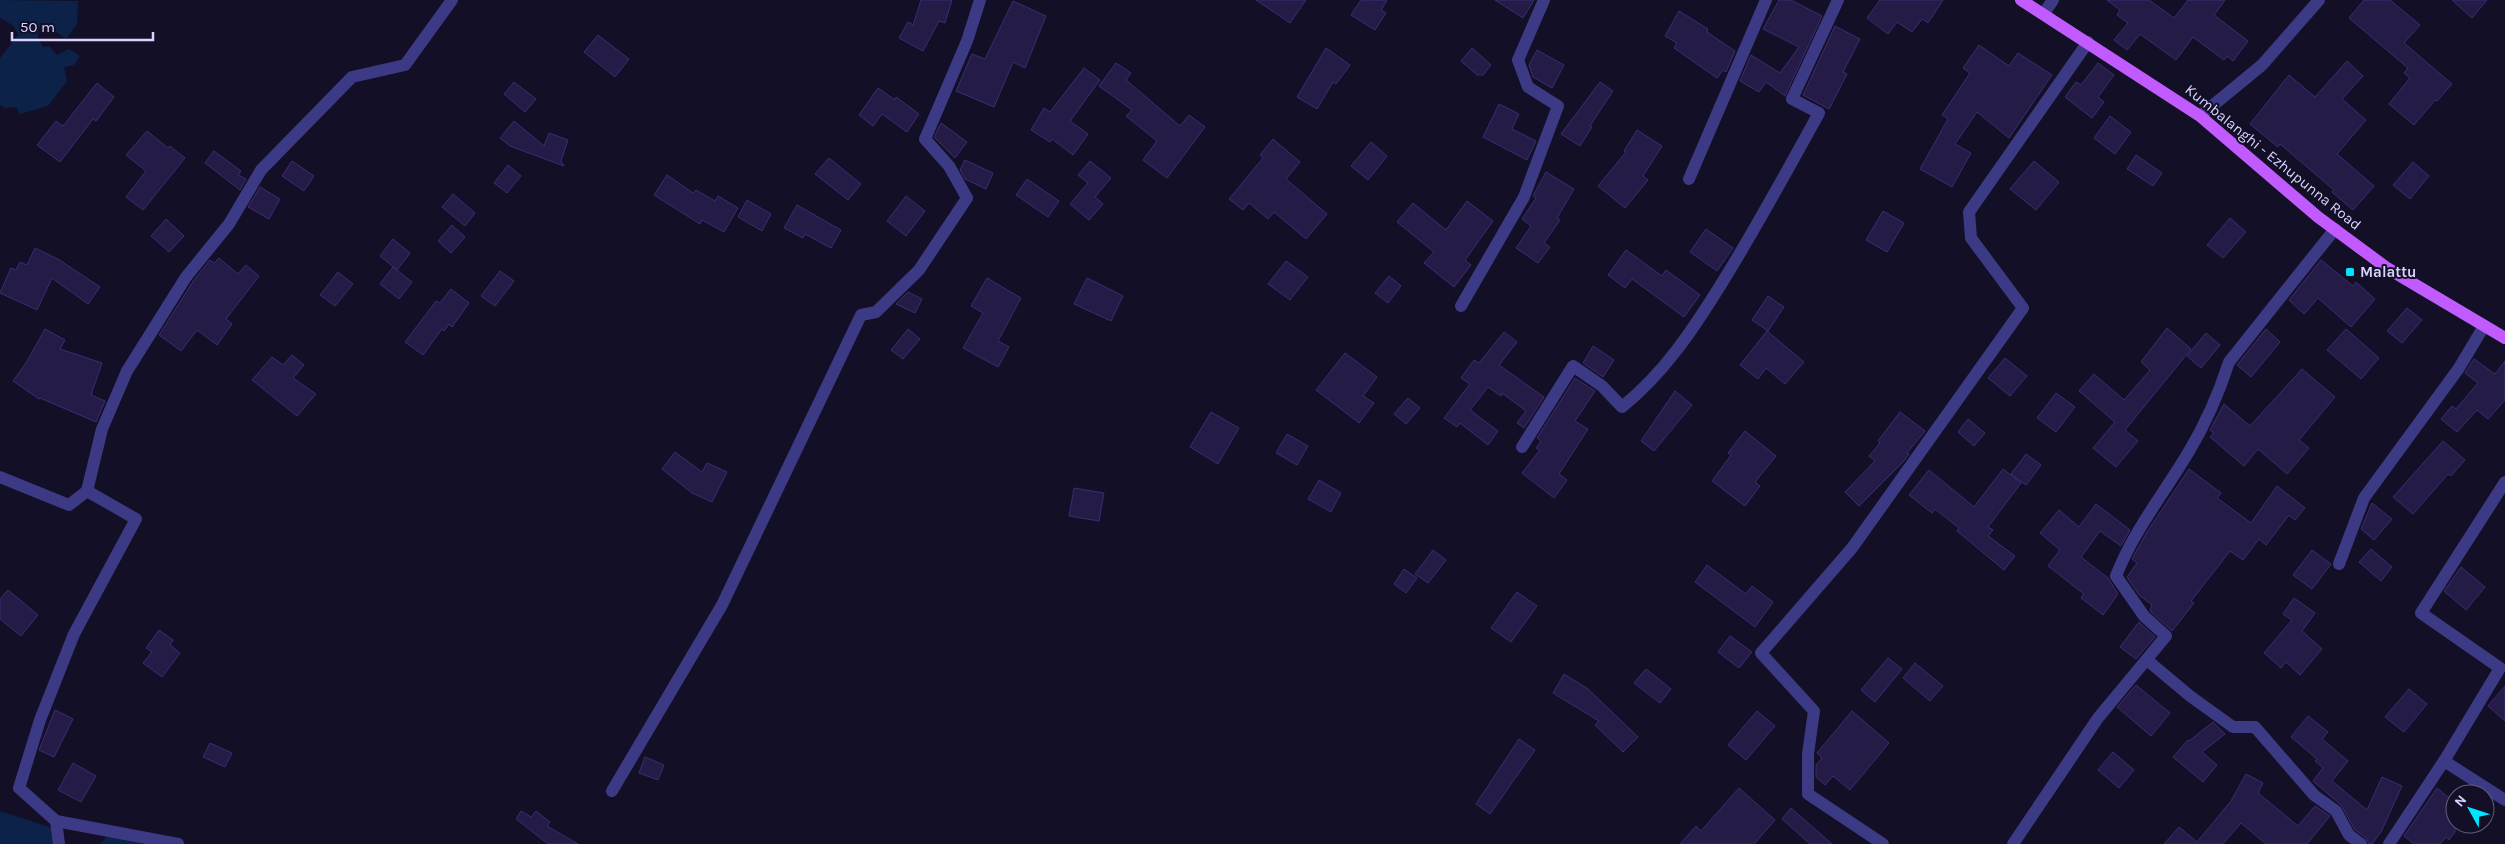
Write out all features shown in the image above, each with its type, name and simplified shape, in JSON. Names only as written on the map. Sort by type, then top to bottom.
[{"type":"main road","name":"Kumbalanghi - Ezhupunna Road","points":[[2021,0],[2044,13],[2200,116],[2335,229],[2388,268],[2505,338]]},
{"type":"street","points":[[0,477],[69,505],[87,491],[102,429],[127,371],[186,277],[230,224],[261,170],[352,77],[405,65],[452,0]]},
{"type":"street","points":[[612,791],[722,605],[861,315],[876,312],[919,270],[967,198],[949,166],[925,139],[968,41],[980,0]]},
{"type":"street","points":[[1461,306],[1524,196],[1558,106],[1528,87],[1518,60],[1544,0]]},
{"type":"street","points":[[1689,179],[1766,0]]},
{"type":"street","points":[[1522,446],[1573,366],[1602,386],[1622,407],[1646,387],[1685,341],[1745,246],[1819,113],[1792,99],[1838,0]]},
{"type":"street","points":[[2044,13],[2053,0]]},
{"type":"street","points":[[2200,116],[2262,65],[2319,0]]},
{"type":"street","points":[[1883,844],[1808,794],[1808,754],[1814,711],[1761,653],[1852,548],[2023,308],[1971,238],[1969,212],[2088,42]]},
{"type":"street","points":[[2013,844],[2098,718],[2166,636],[2144,616],[2116,576],[2124,555],[2190,451],[2221,386],[2230,362],[2335,229]]},
{"type":"street","points":[[2339,564],[2364,498],[2460,368],[2484,326]]},
{"type":"street","points":[[2389,844],[2444,762],[2500,668],[2421,613],[2505,482]]},
{"type":"street","points":[[87,491],[136,519],[74,634],[40,720],[18,788],[56,821],[178,844]]},
{"type":"street","points":[[2147,660],[2190,696],[2233,727],[2255,727],[2314,795],[2336,811],[2349,835],[2361,844]]},
{"type":"street","points":[[2444,762],[2505,800]]},
{"type":"street","points":[[56,821],[59,844]]},
{"type":"water","points":[[0,0],[78,1],[77,24],[66,39],[45,23],[39,28],[38,38],[43,47],[49,46],[57,55],[69,49],[80,56],[74,65],[64,67],[67,81],[48,106],[20,114],[16,107],[5,108],[0,105],[0,58],[18,35],[14,26],[0,18]]},
{"type":"water","points":[[0,811],[49,827],[58,835],[55,844],[0,844]]},
{"type":"water","points":[[111,832],[142,844],[100,844]]},
{"type":"building","points":[[921,0],[952,0],[945,23],[939,21],[923,51],[899,38],[908,22],[913,25]]},
{"type":"building","points":[[1256,0],[1306,0],[1290,23]]},
{"type":"building","points":[[1361,0],[1387,0],[1381,10],[1386,13],[1375,30],[1351,15]]},
{"type":"building","points":[[1495,0],[1534,0],[1523,18]]},
{"type":"building","points":[[1779,0],[1791,0],[1822,16],[1785,96],[1766,82],[1759,92],[1740,81],[1751,55],[1780,73],[1799,47],[1763,29]]},
{"type":"building","points":[[1880,0],[1943,0],[1928,23],[1922,19],[1912,32],[1897,22],[1888,34],[1867,18]]},
{"type":"building","points":[[2107,0],[2149,0],[2174,18],[2188,0],[2225,0],[2214,15],[2248,41],[2233,61],[2227,56],[2224,60],[2193,37],[2176,60],[2140,34],[2127,50],[2114,40],[2128,23],[2117,15],[2120,10]]},
{"type":"building","points":[[2364,0],[2390,0],[2420,25],[2404,43],[2452,84],[2437,101],[2435,100],[2414,125],[2389,104],[2410,78],[2404,73],[2408,68],[2349,18]]},
{"type":"building","points":[[2452,0],[2487,0],[2472,18]]},
{"type":"building","points":[[1013,1],[1046,16],[1025,68],[1013,62],[994,107],[956,91],[972,54],[985,59]]},
{"type":"building","points":[[1679,11],[1708,29],[1707,32],[1735,51],[1726,72],[1723,70],[1717,78],[1674,48],[1677,43],[1665,36]]},
{"type":"building","points":[[1835,26],[1860,39],[1843,72],[1847,74],[1829,109],[1803,95]]},
{"type":"building","points":[[598,35],[629,59],[615,77],[584,52]]},
{"type":"building","points":[[1979,45],[2009,66],[2018,53],[2052,75],[2009,138],[1977,112],[1955,144],[1971,153],[1952,187],[1920,169],[1948,119],[1942,115],[1970,73],[1963,68]]},
{"type":"building","points":[[1326,48],[1350,65],[1336,84],[1333,82],[1317,109],[1297,97]]},
{"type":"building","points":[[1472,48],[1491,65],[1483,75],[1477,75],[1461,61]]},
{"type":"building","points":[[1537,50],[1564,65],[1552,88],[1533,77],[1529,65]]},
{"type":"building","points":[[2347,61],[2363,76],[2342,99],[2366,120],[2337,154],[2374,186],[2353,210],[2332,192],[2334,190],[2280,144],[2278,147],[2250,124],[2289,75],[2315,97]]},
{"type":"building","points":[[1116,63],[1131,73],[1126,80],[1180,126],[1189,115],[1205,127],[1167,178],[1143,160],[1157,141],[1126,116],[1132,110],[1099,86]]},
{"type":"building","points":[[2098,63],[2114,75],[2098,97],[2104,102],[2092,118],[2065,97],[2076,82],[2081,85]]},
{"type":"building","points":[[1084,68],[1100,80],[1070,121],[1088,134],[1073,155],[1052,139],[1050,142],[1031,130],[1044,108],[1050,112]]},
{"type":"building","points":[[514,82],[536,99],[525,112],[504,94]]},
{"type":"building","points":[[1600,82],[1613,91],[1590,126],[1592,127],[1580,146],[1561,134]]},
{"type":"building","points":[[97,83],[114,97],[96,121],[93,119],[60,162],[37,145],[56,121],[63,126]]},
{"type":"building","points":[[878,88],[895,100],[896,97],[919,114],[907,132],[882,114],[873,126],[859,115]]},
{"type":"building","points":[[1499,104],[1519,114],[1512,129],[1536,141],[1527,160],[1483,137]]},
{"type":"building","points":[[2110,116],[2131,132],[2115,154],[2094,138]]},
{"type":"building","points":[[514,121],[544,146],[549,133],[568,140],[561,161],[564,166],[510,146],[500,138]]},
{"type":"building","points":[[941,123],[967,142],[955,158],[934,137]]},
{"type":"building","points":[[1637,130],[1662,146],[1643,176],[1648,180],[1625,208],[1598,186],[1626,152],[1624,151]]},
{"type":"building","points":[[147,131],[168,148],[170,146],[185,158],[143,210],[126,197],[146,171],[126,155]]},
{"type":"building","points":[[1273,139],[1300,162],[1286,179],[1327,214],[1306,239],[1274,212],[1268,219],[1249,203],[1243,210],[1229,199],[1263,158],[1260,155]]},
{"type":"building","points":[[1371,142],[1387,156],[1368,180],[1351,166]]},
{"type":"building","points":[[214,151],[241,171],[238,175],[246,179],[240,190],[205,163]]},
{"type":"building","points":[[2136,155],[2162,173],[2153,186],[2127,169]]},
{"type":"building","points":[[829,158],[861,184],[848,200],[815,174]]},
{"type":"building","points":[[965,160],[993,173],[986,189],[965,179],[960,170]]},
{"type":"building","points":[[292,161],[314,176],[304,191],[282,176]]},
{"type":"building","points":[[1090,161],[1111,178],[1095,197],[1103,204],[1089,220],[1070,204],[1088,183],[1078,175]]},
{"type":"building","points":[[2034,161],[2059,182],[2036,210],[2010,189]]},
{"type":"building","points":[[2413,162],[2429,176],[2410,199],[2393,185]]},
{"type":"building","points":[[508,165],[521,176],[507,193],[494,183]]},
{"type":"building","points":[[1546,172],[1574,189],[1557,218],[1560,220],[1544,243],[1550,247],[1538,263],[1516,248],[1531,226],[1522,219],[1536,198],[1533,196]]},
{"type":"building","points":[[667,175],[693,193],[696,190],[715,201],[718,196],[738,208],[724,232],[702,220],[700,224],[654,195]]},
{"type":"building","points":[[1027,179],[1059,201],[1048,217],[1016,195]]},
{"type":"building","points":[[260,187],[280,199],[269,219],[248,207]]},
{"type":"building","points":[[453,194],[475,213],[465,226],[442,207]]},
{"type":"building","points":[[906,196],[925,211],[906,236],[887,221]]},
{"type":"building","points":[[747,200],[771,214],[762,231],[738,217]]},
{"type":"building","points":[[1467,201],[1493,221],[1465,260],[1471,265],[1454,287],[1424,263],[1434,252],[1397,222],[1413,203],[1446,230]]},
{"type":"building","points":[[797,205],[841,230],[831,248],[805,234],[803,238],[784,228]]},
{"type":"building","points":[[1883,211],[1904,223],[1887,252],[1866,240]]},
{"type":"building","points":[[2230,218],[2246,232],[2223,258],[2207,245]]},
{"type":"building","points":[[166,219],[184,236],[169,252],[151,236]]},
{"type":"building","points":[[452,225],[465,237],[451,253],[438,241]]},
{"type":"building","points":[[1706,229],[1733,248],[1717,271],[1690,252]]},
{"type":"building","points":[[393,239],[410,253],[397,270],[380,256]]},
{"type":"building","points":[[35,248],[58,259],[100,287],[88,304],[52,278],[37,310],[0,293],[11,268],[16,270],[20,262],[27,265]]},
{"type":"building","points":[[1626,250],[1662,276],[1666,270],[1700,295],[1684,317],[1632,279],[1625,288],[1608,275]]},
{"type":"building","points":[[219,258],[238,274],[246,265],[259,276],[226,319],[232,324],[217,345],[197,330],[181,351],[159,335],[194,280],[210,260],[214,263]]},
{"type":"building","points":[[2321,260],[2353,286],[2356,282],[2375,299],[2351,327],[2318,298],[2304,314],[2289,300]]},
{"type":"building","points":[[1286,261],[1308,277],[1290,300],[1268,284]]},
{"type":"building","points":[[393,267],[412,282],[399,299],[380,284]]},
{"type":"building","points":[[500,271],[514,281],[495,306],[481,296]]},
{"type":"building","points":[[338,272],[353,284],[335,306],[320,295]]},
{"type":"building","points":[[1389,276],[1401,286],[1388,303],[1375,293]]},
{"type":"building","points":[[987,278],[1021,298],[998,341],[1009,347],[998,367],[963,348],[983,313],[971,306]]},
{"type":"building","points":[[1087,278],[1123,296],[1111,321],[1074,304]]},
{"type":"building","points":[[451,289],[469,303],[452,327],[449,324],[444,331],[442,329],[423,355],[405,342],[436,301],[440,303]]},
{"type":"building","points":[[908,292],[922,299],[915,313],[896,304]]},
{"type":"building","points":[[1768,296],[1784,307],[1768,331],[1752,320]]},
{"type":"building","points":[[2407,308],[2422,320],[2402,343],[2387,331]]},
{"type":"building","points":[[2167,328],[2191,349],[2125,430],[2138,441],[2116,467],[2093,448],[2115,422],[2079,391],[2094,374],[2124,400],[2150,370],[2141,362]]},
{"type":"building","points":[[45,329],[65,340],[60,349],[102,363],[91,395],[105,401],[96,422],[39,399],[13,381],[26,363]]},
{"type":"building","points":[[908,329],[920,339],[903,359],[891,350]]},
{"type":"building","points":[[2266,329],[2280,342],[2251,377],[2237,365]]},
{"type":"building","points":[[2346,329],[2379,358],[2361,379],[2327,350]]},
{"type":"building","points":[[1767,331],[1804,362],[1785,384],[1766,368],[1758,379],[1740,365]]},
{"type":"building","points":[[1504,332],[1517,342],[1499,365],[1544,397],[1524,428],[1517,423],[1526,411],[1502,393],[1501,396],[1488,387],[1470,410],[1498,431],[1488,445],[1460,423],[1457,427],[1444,418],[1470,384],[1461,378],[1474,360],[1479,363]]},
{"type":"building","points":[[2206,333],[2220,345],[2201,368],[2187,356]]},
{"type":"building","points":[[1593,346],[1614,360],[1603,377],[1583,363]]},
{"type":"building","points":[[1345,353],[1377,377],[1363,396],[1374,403],[1359,423],[1316,390]]},
{"type":"building","points":[[292,355],[304,365],[293,378],[316,394],[297,416],[252,380],[272,357],[283,365]]},
{"type":"building","points":[[2005,358],[2027,376],[2010,396],[1988,378]]},
{"type":"building","points":[[2474,359],[2495,374],[2505,361],[2505,400],[2488,419],[2477,410],[2457,432],[2441,419],[2452,406],[2456,409],[2478,383],[2465,373]]},
{"type":"building","points":[[2302,369],[2335,397],[2299,440],[2309,448],[2287,474],[2258,449],[2244,466],[2210,437],[2214,433],[2210,430],[2224,404],[2250,426]]},
{"type":"building","points":[[1575,378],[1595,391],[1575,421],[1588,429],[1559,474],[1567,480],[1554,498],[1522,473],[1540,450],[1536,448],[1541,441],[1537,438]]},
{"type":"building","points":[[1675,391],[1692,405],[1654,451],[1641,441]]},
{"type":"building","points":[[2056,393],[2075,407],[2056,432],[2037,418]]},
{"type":"building","points":[[1408,398],[1420,408],[1406,424],[1394,414]]},
{"type":"building","points":[[1211,412],[1239,428],[1218,464],[1190,447]]},
{"type":"building","points":[[1900,412],[1925,431],[1907,453],[1909,454],[1903,462],[1859,506],[1845,492],[1875,461],[1869,456],[1880,443],[1878,441]]},
{"type":"building","points":[[1968,419],[1985,433],[1974,446],[1958,432]]},
{"type":"building","points":[[1745,431],[1776,456],[1755,482],[1760,486],[1745,506],[1712,481],[1731,455],[1728,453]]},
{"type":"building","points":[[1287,434],[1308,446],[1297,465],[1276,453]]},
{"type":"building","points":[[2443,441],[2465,460],[2451,476],[2448,474],[2413,514],[2393,497]]},
{"type":"building","points":[[675,452],[702,472],[707,463],[727,472],[712,502],[692,493],[662,469]]},
{"type":"building","points":[[2026,454],[2041,465],[2026,485],[2011,474]]},
{"type":"building","points":[[2003,469],[2021,483],[1988,527],[1993,530],[1988,536],[2015,556],[2004,570],[1957,531],[1959,528],[1935,509],[1932,513],[1909,495],[1929,470],[1974,507]]},
{"type":"building","points":[[2189,469],[2221,493],[2217,498],[2251,523],[2277,486],[2305,508],[2295,520],[2289,515],[2266,545],[2259,539],[2243,560],[2230,551],[2191,601],[2194,603],[2172,631],[2150,611],[2152,605],[2139,595],[2127,577],[2137,563],[2132,559],[2147,532]]},
{"type":"building","points":[[1319,480],[1341,493],[1331,512],[1308,499]]},
{"type":"building","points":[[1074,488],[1104,493],[1099,521],[1069,516]]},
{"type":"building","points":[[2372,503],[2392,519],[2374,540],[2361,529]]},
{"type":"building","points":[[2096,504],[2130,530],[2121,546],[2100,531],[2081,557],[2108,578],[2118,594],[2103,615],[2081,598],[2084,594],[2048,566],[2060,550],[2040,533],[2059,510],[2079,527]]},
{"type":"building","points":[[2371,549],[2392,567],[2381,581],[2359,562]]},
{"type":"building","points":[[1433,550],[1446,560],[1428,583],[1415,574]]},
{"type":"building","points":[[2312,550],[2331,564],[2312,589],[2293,575]]},
{"type":"building","points":[[1707,565],[1746,594],[1752,586],[1773,602],[1755,627],[1695,582]]},
{"type":"building","points":[[2461,567],[2485,587],[2466,610],[2444,591]]},
{"type":"building","points":[[1404,569],[1417,578],[1406,593],[1394,584]]},
{"type":"building","points":[[8,590],[38,615],[21,636],[0,619],[0,599]]},
{"type":"building","points":[[1517,592],[1537,606],[1511,642],[1491,628]]},
{"type":"building","points":[[2294,598],[2315,613],[2302,631],[2322,649],[2300,675],[2286,662],[2281,668],[2264,653],[2292,620],[2283,614]]},
{"type":"building","points":[[2139,622],[2155,637],[2136,659],[2120,647]]},
{"type":"building","points":[[159,630],[173,640],[170,645],[180,653],[162,677],[143,663],[152,652],[146,648]]},
{"type":"building","points":[[1730,636],[1752,652],[1739,668],[1718,652]]},
{"type":"building","points":[[1888,658],[1902,669],[1875,702],[1861,690]]},
{"type":"building","points":[[1915,663],[1943,686],[1930,701],[1903,678]]},
{"type":"building","points":[[1646,669],[1671,689],[1660,703],[1634,683]]},
{"type":"building","points":[[1564,674],[1588,689],[1638,737],[1623,752],[1595,725],[1599,721],[1553,693]]},
{"type":"building","points":[[2136,685],[2170,713],[2151,736],[2117,707]]},
{"type":"building","points":[[2505,686],[2505,721],[2488,706]]},
{"type":"building","points":[[2409,689],[2427,704],[2404,732],[2385,717]]},
{"type":"building","points":[[55,710],[73,719],[54,757],[39,750]]},
{"type":"building","points":[[1757,711],[1775,726],[1746,760],[1728,745]]},
{"type":"building","points":[[1852,711],[1889,743],[1850,790],[1833,776],[1825,785],[1816,777],[1816,765],[1822,758],[1817,753]]},
{"type":"building","points":[[2308,716],[2328,732],[2322,739],[2348,761],[2332,781],[2367,810],[2382,777],[2402,786],[2381,832],[2372,844],[2369,844],[2366,838],[2355,830],[2341,805],[2313,781],[2323,768],[2315,761],[2317,759],[2291,737]]},
{"type":"building","points":[[2213,722],[2225,734],[2202,752],[2217,765],[2203,782],[2173,757],[2188,740]]},
{"type":"building","points":[[1519,739],[1535,750],[1490,814],[1476,804]]},
{"type":"building","points":[[210,743],[232,753],[225,767],[203,757]]},
{"type":"building","points":[[2113,752],[2134,770],[2119,788],[2098,770]]},
{"type":"building","points":[[645,757],[664,765],[658,780],[639,773]]},
{"type":"building","points":[[73,763],[96,776],[81,802],[58,790]]},
{"type":"building","points":[[2246,774],[2263,783],[2258,793],[2298,826],[2315,806],[2330,816],[2307,844],[2266,844],[2241,823],[2223,844],[2164,844],[2179,827],[2197,842],[2231,801]]},
{"type":"building","points":[[1739,788],[1775,820],[1754,844],[1680,844],[1696,826],[1701,831]]},
{"type":"building","points":[[2437,788],[2445,795],[2445,834],[2454,834],[2449,840],[2446,837],[2440,844],[2414,844],[2404,836]]},
{"type":"building","points":[[1791,808],[1832,844],[1810,844],[1782,819]]},
{"type":"building","points":[[521,811],[531,817],[536,811],[550,822],[547,826],[578,844],[548,844],[516,819]]},
{"type":"place","name":"Malattu","points":[[2350,272]]}]
